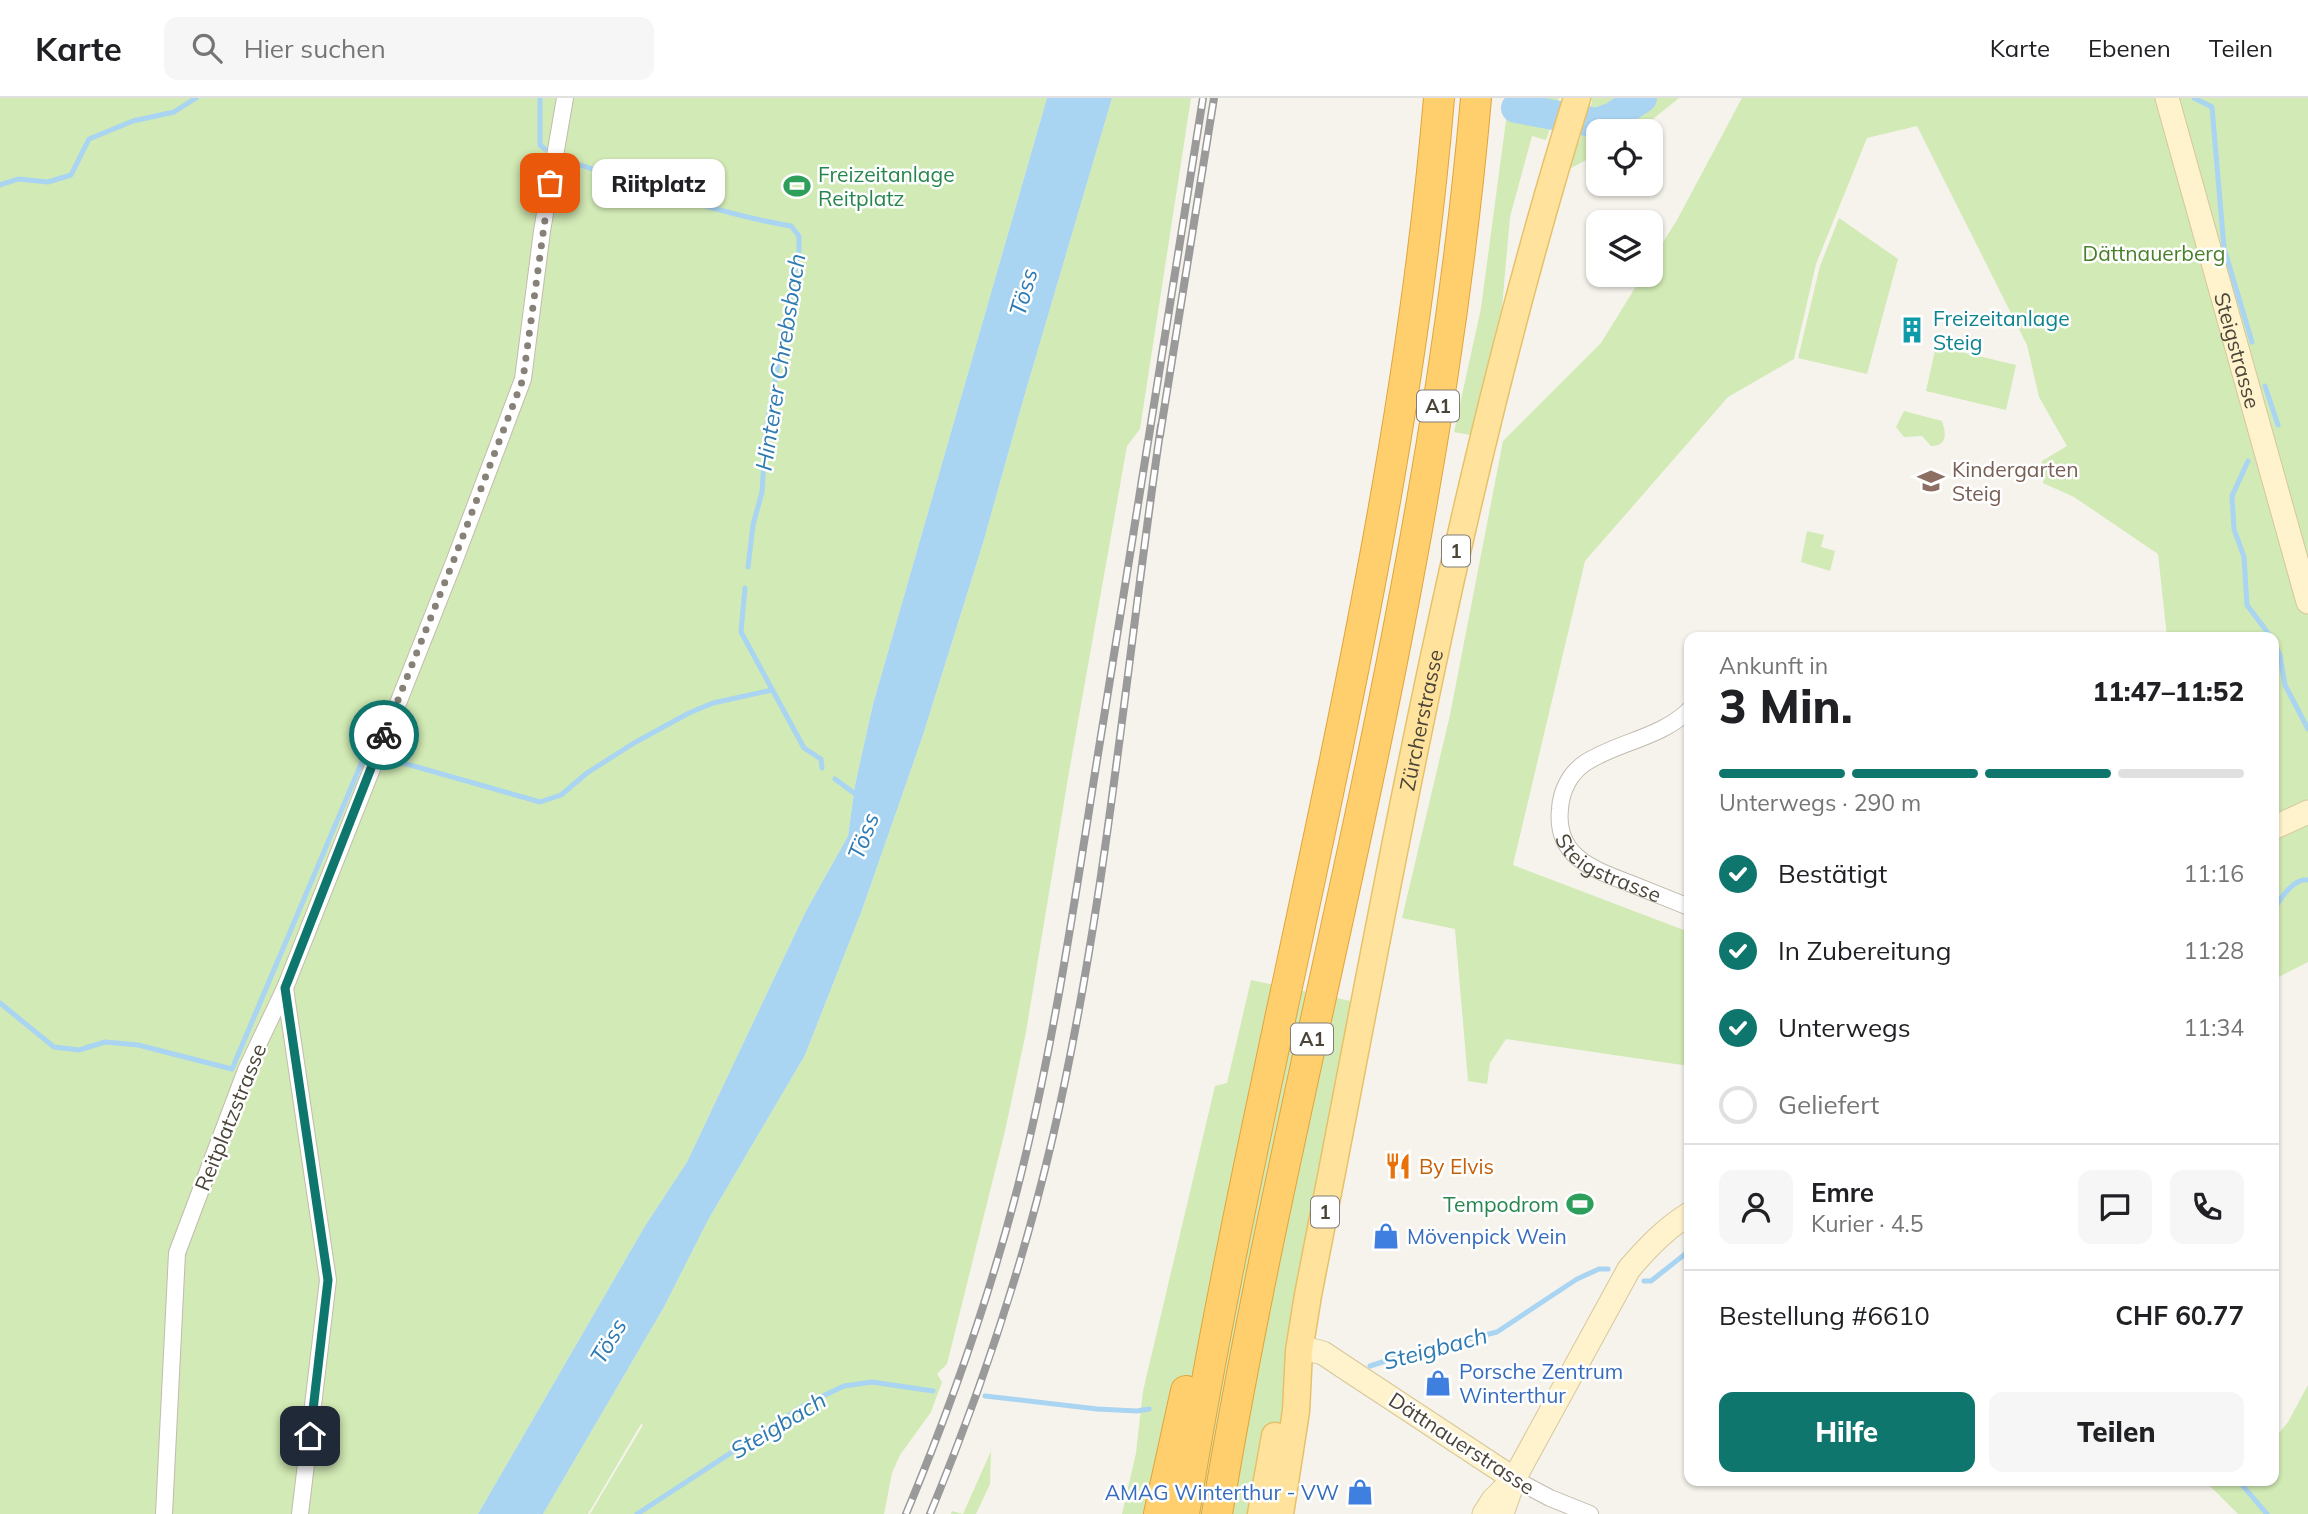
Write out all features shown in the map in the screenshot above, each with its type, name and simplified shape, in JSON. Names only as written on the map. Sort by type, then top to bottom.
[{"type":"highway","name":"A1","points":[[1184,1514],[1248,1172],[1347,704],[1386,495],[1422,261],[1439,98]]},
{"type":"highway","name":"A1","points":[[1217,1514],[1262,1275],[1361,813],[1410,568],[1446,356],[1476,98]]},
{"type":"highway","name":"A1","points":[[1160,1514],[1200,1321],[1248,1172]]},
{"type":"main road","name":"Zürcherstrasse","points":[[1280,1514],[1296,1411],[1300,1349],[1462,523],[1521,289],[1577,98]]},
{"type":"main road","name":"Steigstrasse","points":[[2167,98],[2308,602]]},
{"type":"main road","points":[[2279,825],[2308,812]]},
{"type":"main road","points":[[1502,1514],[1514,1479],[1629,1269],[1649,1246],[1684,1217]]},
{"type":"main road","name":"Zürcherstrasse","points":[[1261,1514],[1280,1410],[1300,1349]]},
{"type":"main road","name":"Dättnauerstrasse","points":[[1300,1349],[1322,1353],[1348,1368],[1514,1479]]},
{"type":"main road","points":[[1484,1514],[1493,1500],[1514,1479]]},
{"type":"street","name":"Reitplatzstrasse","points":[[164,1514],[177,1253],[246,1070],[285,988],[523,379],[542,231],[565,98]]},
{"type":"street","name":"Steigstrasse","points":[[1684,714],[1667,726],[1583,764],[1568,782],[1559,811],[1560,828],[1566,843],[1583,863],[1601,873],[1684,904]]},
{"type":"street","points":[[285,988],[328,1280],[300,1514]]},
{"type":"street","name":"Dättnauerstrasse","points":[[1514,1479],[1550,1498],[1590,1514]]},
{"type":"green space","points":[[0,98],[1047,98],[873,704],[855,785],[848,836],[806,911],[687,1162],[645,1226],[478,1514],[0,1514]]},
{"type":"green space","points":[[1112,98],[1191,98],[1140,429],[1127,446],[1026,1032],[1005,1131],[947,1364],[937,1374],[942,1382],[931,1412],[900,1455],[892,1473],[884,1514],[590,1514],[643,1425],[641,1424],[588,1514],[543,1514],[664,1307],[708,1220],[805,1055],[862,910],[922,738],[983,543]]},
{"type":"green space","points":[[1509,98],[1559,98],[1557,106],[1519,103],[1539,120],[1552,122],[1546,140],[1532,136],[1510,217],[1502,307],[1470,435],[1454,432],[1481,308]]},
{"type":"green space","points":[[1591,98],[1627,98],[1604,112],[1588,114]]},
{"type":"green space","points":[[1656,98],[1679,98],[1653,119],[1627,119]]},
{"type":"green space","name":"Dättnauerberg","points":[[1742,98],[2308,98],[2308,962],[2279,977],[2279,632],[2166,632],[2158,554],[2074,497],[2043,483],[2044,478],[2038,477],[2042,461],[2067,446],[2039,397],[2027,345],[1917,126],[1867,138],[1816,264],[1794,359],[1728,397],[1585,561],[1513,865],[1684,930],[1684,1065],[1506,1039],[1490,1063],[1487,1084],[1468,1081],[1455,929],[1402,918],[1450,715],[1503,441],[1601,343],[1636,287],[1663,287],[1663,242]]},
{"type":"green space","points":[[1583,130],[1586,130],[1586,160],[1571,168],[1577,142]]},
{"type":"green space","points":[[1839,218],[1898,259],[1867,374],[1798,358],[1820,266]]},
{"type":"green space","points":[[1936,346],[2016,365],[2006,410],[1926,391]]},
{"type":"green space","points":[[1904,411],[1942,421],[1945,434],[1943,441],[1931,446],[1922,436],[1904,437],[1896,427]]},
{"type":"green space","points":[[1807,531],[1824,535],[1821,547],[1835,551],[1830,571],[1801,562]]},
{"type":"green space","points":[[1251,980],[1365,1004],[1280,1514],[1122,1514],[1136,1453],[1143,1391],[1215,1086],[1227,1083]]},
{"type":"green space","points":[[2308,1385],[2308,1514],[2238,1514],[2210,1486],[2279,1486],[2279,1433]]},
{"type":"green space","points":[[991,1451],[990,1484],[976,1514],[963,1514]]},
{"type":"water","name":"Töss","points":[[1047,98],[1112,98],[983,543],[922,738],[862,910],[805,1055],[708,1220],[664,1307],[543,1514],[478,1514],[645,1226],[687,1162],[806,911],[848,836],[855,785],[873,704]]},
{"type":"water","points":[[1627,98],[1656,98],[1627,119],[1586,119],[1588,114],[1602,114]]},
{"type":"water","points":[[1522,102],[1557,106],[1552,122],[1519,114],[1516,107]]},
{"type":"waterway","name":"Hinterer Chrebsbach","points":[[0,185],[18,179],[48,182],[71,175],[89,139],[133,121],[174,112],[196,98]]},
{"type":"waterway","name":"Hinterer Chrebsbach","points":[[540,98],[540,145],[545,149]]},
{"type":"waterway","points":[[1516,108],[1597,123],[1613,117],[1642,98]]},
{"type":"waterway","points":[[2194,98],[2212,107],[2224,248],[2252,342]]},
{"type":"waterway","name":"Hinterer Chrebsbach","points":[[566,160],[705,206],[791,226],[799,236],[799,251],[766,429],[762,492],[753,525],[748,567]]},
{"type":"waterway","points":[[2265,386],[2278,425]]},
{"type":"waterway","points":[[2248,461],[2232,496],[2234,529],[2244,557],[2247,605],[2267,632]]},
{"type":"waterway","name":"Hinterer Chrebsbach","points":[[745,588],[741,632],[804,748],[821,759],[822,768]]},
{"type":"waterway","points":[[2279,653],[2285,685],[2308,729]]},
{"type":"waterway","points":[[389,759],[540,802],[561,795],[587,773],[689,713],[713,703],[772,690]]},
{"type":"waterway","points":[[0,1003],[54,1047],[79,1050],[105,1042],[138,1045],[232,1069],[367,750]]},
{"type":"waterway","name":"Hinterer Chrebsbach","points":[[835,779],[858,796]]},
{"type":"waterway","name":"Steigbach","points":[[2279,901],[2297,882],[2308,880]]},
{"type":"waterway","name":"Steigbach","points":[[1644,1281],[1651,1281],[1684,1255]]},
{"type":"waterway","name":"Steigbach","points":[[1370,1366],[1410,1353],[1497,1332],[1577,1279],[1599,1269],[1608,1269]]},
{"type":"waterway","name":"Steigbach","points":[[637,1514],[806,1404],[844,1386],[872,1382],[933,1391]]},
{"type":"waterway","name":"Steigbach","points":[[985,1396],[1097,1409],[1149,1409]]},
{"type":"waterway","points":[[2243,1486],[2267,1514]]},
{"type":"railway","points":[[906,1514],[953,1395],[994,1273],[1017,1190],[1044,1073],[1076,895],[1203,98]]},
{"type":"railway","points":[[1160,435],[1214,98]]},
{"type":"railway","points":[[930,1514],[967,1421],[1014,1280],[1041,1184],[1072,1048],[1102,871],[1161,426]]},
{"type":"way so far","points":[[384,735],[523,379],[550,183]]},
{"type":"place","name":"Riitplatz","points":[[550,183]]},
{"type":"place","name":"Freizeitanlage Reitplatz","points":[[797,186]]},
{"type":"place","name":"Freizeitanlage Steig","points":[[1912,330]]},
{"type":"place","name":"Kindergarten Steig","points":[[1931,481]]},
{"type":"place","name":"By Elvis","points":[[1398,1166]]},
{"type":"place","name":"Tempodrom","points":[[1580,1204]]},
{"type":"place","name":"Mövenpick Wein","points":[[1386,1236]]},
{"type":"place","name":"Porsche Zentrum Winterthur","points":[[1438,1383]]},
{"type":"place","name":"AMAG Winterthur - VW","points":[[1360,1492]]},
{"type":"route","points":[[310,1436],[328,1280],[285,988],[384,735]]}]
